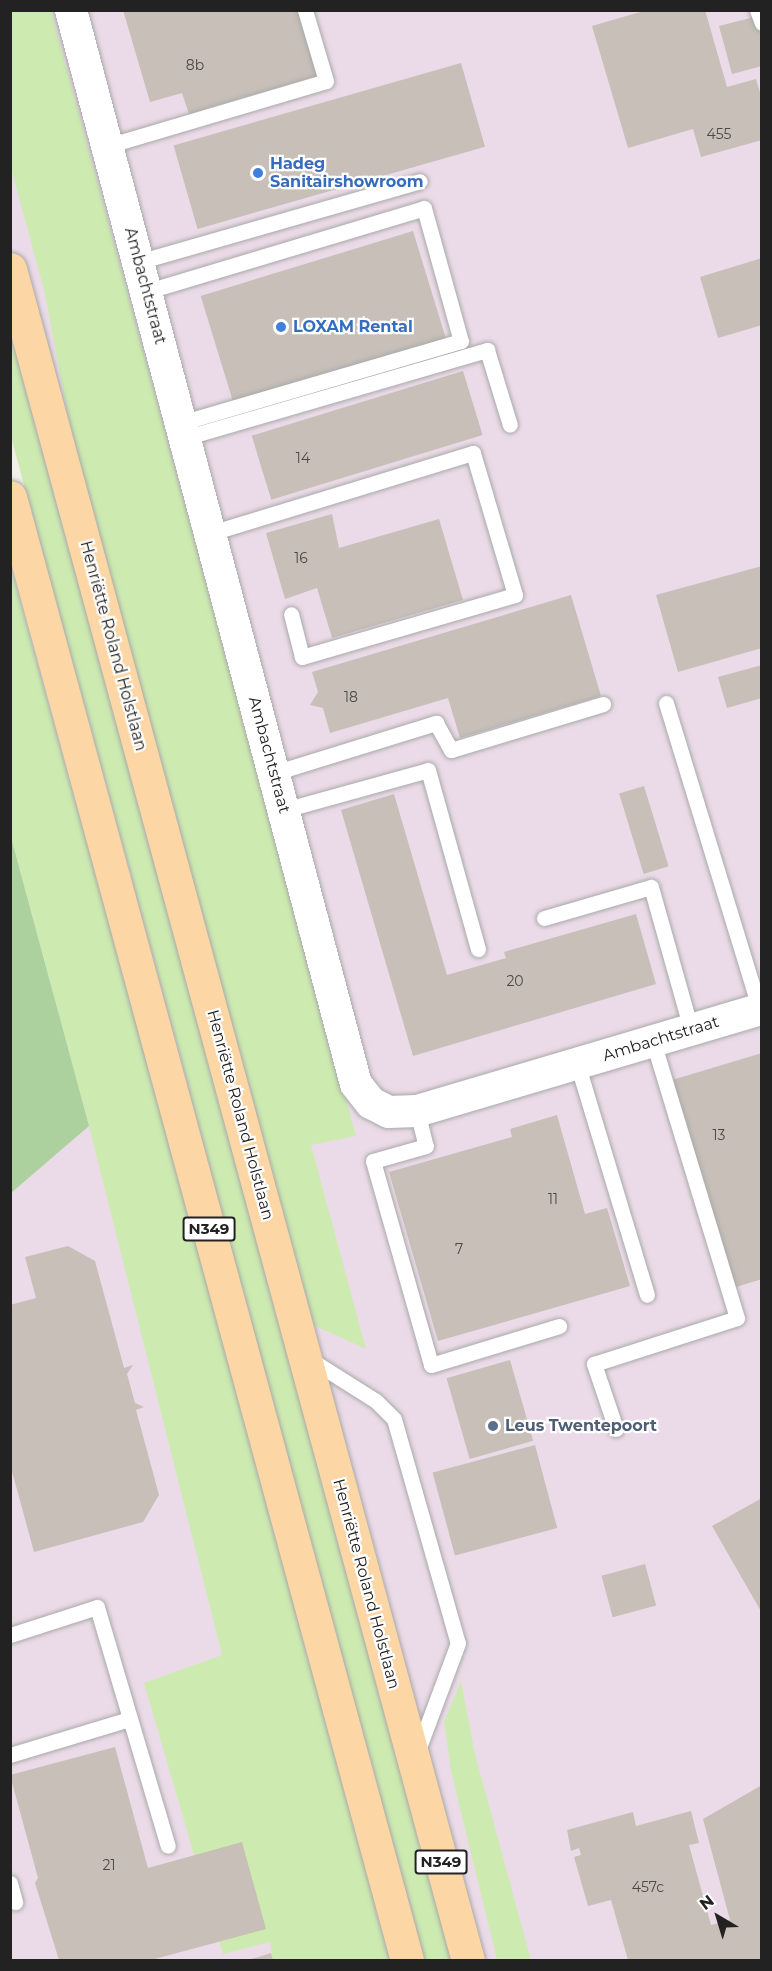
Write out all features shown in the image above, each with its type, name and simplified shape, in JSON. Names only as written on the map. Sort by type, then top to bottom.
[{"type":"main road","name":"Henriëtte Roland Holstlaan","points":[[10,269],[306,1357],[413,1764],[468,1960]]},
{"type":"main road","name":"N349","points":[[10,497],[407,1960]]},
{"type":"street","name":"Ambachtstraat","points":[[71,10],[356,1084],[371,1102],[389,1112],[417,1111],[761,1009]]},
{"type":"lane","points":[[107,146],[326,81],[305,10]]},
{"type":"lane","points":[[757,10],[762,23]]},
{"type":"lane","points":[[143,276],[420,181]]},
{"type":"lane","points":[[143,276],[424,208],[461,341],[182,431]]},
{"type":"lane","points":[[182,431],[487,350],[510,425]]},
{"type":"lane","points":[[211,533],[474,453],[515,596],[302,657],[291,614]]},
{"type":"lane","points":[[666,703],[761,1009]]},
{"type":"lane","points":[[274,773],[436,723],[451,750],[603,704]]},
{"type":"lane","points":[[284,810],[428,770],[478,949]]},
{"type":"lane","points":[[544,918],[651,887],[691,1029]]},
{"type":"lane","points":[[616,1429],[594,1364],[737,1318],[653,1042]]},
{"type":"lane","points":[[576,1063],[647,1295]]},
{"type":"lane","points":[[417,1111],[426,1146],[373,1161],[431,1365],[559,1326]]},
{"type":"lane","points":[[306,1357],[376,1401],[394,1419],[458,1643],[413,1764]]},
{"type":"lane","points":[[10,1635],[97,1607],[168,1846]]},
{"type":"lane","points":[[10,1755],[129,1719]]},
{"type":"lane","points":[[10,1883],[15,1902]]},
{"type":"shaded area","points":[[11,11],[761,11],[761,1960],[11,1960],[11,1063],[137,876],[11,280]]},
{"type":"green space","points":[[10,11],[51,11],[356,1136],[311,1145],[366,1349],[311,1324],[70,427],[45,294],[11,168]]},
{"type":"green space","points":[[10,333],[455,1960],[425,1960],[279,1437],[186,1077],[11,437]]},
{"type":"green space","points":[[10,564],[234,1377],[390,1960],[273,1960],[270,1942],[223,1954],[144,1683],[222,1655],[89,1126],[11,837]]},
{"type":"green space","points":[[11,837],[89,1126],[10,1193]]},
{"type":"green space","points":[[461,1681],[475,1754],[531,1960],[497,1960],[451,1771],[444,1722]]},
{"type":"building","points":[[123,10],[298,10],[317,76],[189,114],[182,93],[150,102]]},
{"type":"building","points":[[647,10],[705,10],[727,87],[756,79],[762,99],[762,140],[701,157],[693,129],[628,148],[592,26]]},
{"type":"building","points":[[762,15],[762,66],[732,74],[719,26]]},
{"type":"building","points":[[461,63],[485,147],[198,229],[174,145]]},
{"type":"building","points":[[413,231],[446,339],[234,404],[201,296]]},
{"type":"building","points":[[762,258],[762,325],[718,338],[700,277]]},
{"type":"building","points":[[463,371],[483,435],[271,500],[252,436]]},
{"type":"building","points":[[332,514],[339,548],[439,519],[463,600],[332,638],[317,588],[285,599],[266,533]]},
{"type":"building","points":[[762,566],[762,648],[678,672],[656,595]]},
{"type":"building","points":[[571,595],[601,696],[460,738],[448,698],[330,733],[323,708],[310,705],[318,692],[312,672]]},
{"type":"building","points":[[762,665],[762,698],[727,708],[718,677]]},
{"type":"building","points":[[644,786],[669,866],[644,874],[619,794]]},
{"type":"building","points":[[394,794],[447,975],[506,958],[504,952],[636,914],[656,984],[413,1056],[341,810]]},
{"type":"building","points":[[762,1053],[762,1279],[733,1288],[672,1080]]},
{"type":"building","points":[[557,1115],[585,1214],[607,1208],[630,1286],[438,1341],[389,1172],[512,1137],[510,1129]]},
{"type":"building","points":[[68,1246],[95,1261],[124,1368],[133,1365],[127,1374],[135,1403],[144,1407],[136,1410],[159,1495],[143,1522],[34,1552],[10,1464],[10,1305],[36,1298],[25,1257]]},
{"type":"building","points":[[510,1360],[533,1441],[470,1459],[447,1378]]},
{"type":"building","points":[[535,1445],[557,1528],[455,1556],[433,1472]]},
{"type":"building","points":[[762,1498],[762,1613],[712,1526]]},
{"type":"building","points":[[645,1564],[656,1606],[613,1617],[602,1576]]},
{"type":"building","points":[[115,1747],[148,1868],[242,1842],[266,1929],[151,1960],[59,1960],[35,1883],[38,1878],[10,1775]]},
{"type":"building","points":[[762,1785],[762,1960],[628,1960],[611,1900],[588,1906],[574,1857],[581,1855],[579,1848],[571,1851],[567,1830],[633,1812],[636,1826],[691,1811],[699,1843],[689,1845],[711,1925],[730,1920],[703,1819]]},
{"type":"building","points":[[271,1953],[273,1960],[248,1960]]},
{"type":"place","name":"Hadeg Sanitairshowroom","points":[[258,173]]},
{"type":"place","name":"LOXAM Rental","points":[[281,327]]},
{"type":"place","name":"Leus Twentepoort","points":[[493,1426]]}]
